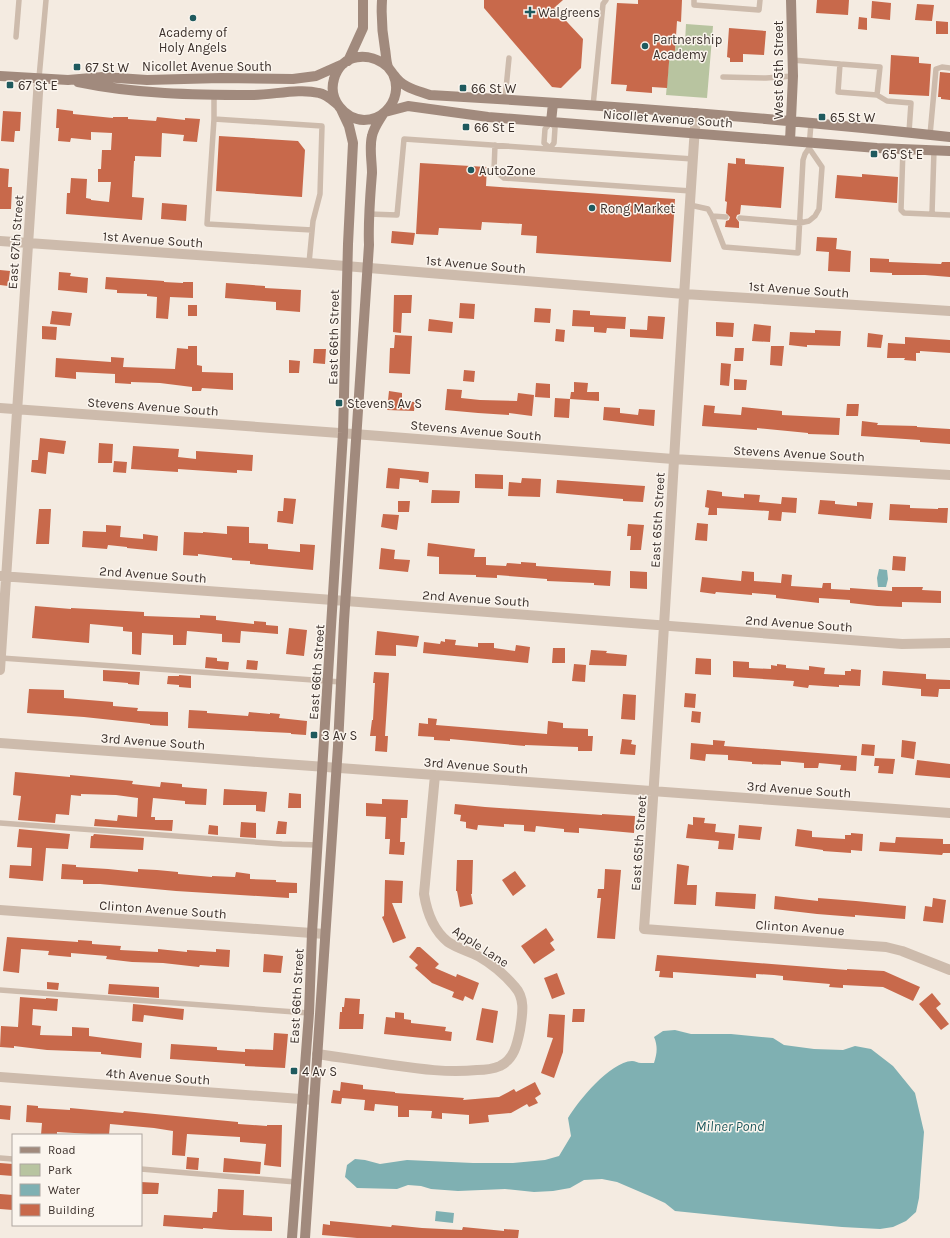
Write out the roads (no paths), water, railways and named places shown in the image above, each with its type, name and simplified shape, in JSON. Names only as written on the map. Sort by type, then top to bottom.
[{"type":"main road","points":[[363,0],[363,28],[345,63],[338,71],[334,79],[333,88],[334,96],[339,107],[352,117],[358,119],[371,119],[384,113],[394,100],[396,92],[396,83],[391,71],[381,29],[382,0]]},
{"type":"main road","name":"West 65th Street","points":[[790,0],[793,76],[790,141]]},
{"type":"main road","points":[[345,63],[354,58],[369,56],[376,58],[391,71]]},
{"type":"main road","name":"Nicollet Avenue South","points":[[68,80],[103,77],[147,80],[221,78],[293,79],[316,76],[345,63]]},
{"type":"main road","name":"Nicollet Avenue South","points":[[391,71],[397,80],[408,88],[430,95],[696,113],[950,137]]},
{"type":"main road","name":"Nicollet Avenue South","points":[[0,76],[68,80],[108,88],[214,95],[263,95],[300,92],[320,93],[329,97],[339,107]]},
{"type":"main road","points":[[551,122],[554,103]]},
{"type":"main road","name":"Nicollet Avenue South","points":[[384,113],[408,106],[488,117],[790,141],[810,145],[950,151]]},
{"type":"main road","name":"East 66th Street","points":[[292,1238],[309,1013],[312,933],[343,433],[353,143],[349,126],[339,107]]},
{"type":"main road","name":"East 66th Street","points":[[305,1238],[324,934],[337,768],[341,682],[369,245],[368,214],[372,172],[370,145],[375,127],[384,113]]},
{"type":"street","name":"East 67th Street","points":[[0,670],[3,576],[17,409],[39,78]]},
{"type":"street","name":"East 65th Street","points":[[644,929],[654,791],[673,459],[696,113]]},
{"type":"street","name":"1st Avenue South","points":[[0,241],[309,263],[684,294],[950,311]]},
{"type":"street","name":"Stevens Avenue South","points":[[0,408],[673,459],[950,475]]},
{"type":"street","name":"2nd Avenue South","points":[[3,576],[902,644],[950,643]]},
{"type":"street","name":"3rd Avenue South","points":[[0,743],[950,813]]},
{"type":"street","name":"Apple Lane","points":[[317,1054],[427,1070],[458,1072],[489,1069],[500,1066],[509,1060],[515,1051],[523,1008],[517,988],[484,960],[448,942],[431,921],[426,907],[424,894],[435,775]]},
{"type":"street","name":"Clinton Avenue South","points":[[0,910],[324,934]]},
{"type":"street","name":"Clinton Avenue","points":[[644,929],[886,947],[902,951],[950,970]]},
{"type":"street","name":"4th Avenue South","points":[[0,1077],[314,1100]]},
{"type":"lane","points":[[16,37],[18,0]]},
{"type":"lane","points":[[39,78],[46,0]]},
{"type":"lane","points":[[593,106],[603,4],[606,0]]},
{"type":"lane","points":[[694,0],[694,5],[759,10],[760,0]]},
{"type":"lane","points":[[505,99],[509,58]]},
{"type":"lane","points":[[792,60],[880,67],[877,95]]},
{"type":"lane","points":[[840,64],[838,92],[877,95],[887,100],[911,103],[909,132]]},
{"type":"lane","points":[[930,135],[936,69],[942,67],[950,68]]},
{"type":"lane","points":[[723,77],[766,78],[793,76]]},
{"type":"lane","points":[[214,95],[214,119],[207,224],[312,230]]},
{"type":"lane","points":[[214,119],[322,126],[320,194],[313,221],[309,263]]},
{"type":"lane","points":[[551,122],[555,128],[554,143],[550,148],[544,143],[545,129],[551,122]]},
{"type":"lane","points":[[690,205],[708,209],[724,247],[798,253],[803,160],[810,145],[811,123]]},
{"type":"lane","points":[[368,214],[397,215],[404,139],[693,158]]},
{"type":"lane","points":[[495,145],[494,170],[504,178],[691,191]]},
{"type":"lane","points":[[740,218],[800,223],[809,221],[819,209],[822,167],[810,145]]},
{"type":"lane","points":[[903,148],[901,210],[904,213],[950,215]]},
{"type":"lane","points":[[932,214],[934,150]]},
{"type":"lane","points":[[712,216],[726,217]]},
{"type":"lane","points":[[1,658],[341,682]]},
{"type":"lane","points":[[0,823],[282,844],[318,845]]},
{"type":"lane","points":[[0,990],[309,1013]]},
{"type":"lane","points":[[0,1158],[12,1159]]},
{"type":"lane","points":[[142,1170],[296,1182]]},
{"type":"water","points":[[879,569],[887,570],[888,579],[886,587],[878,587],[877,578]]},
{"type":"water","name":"Milner Pond","points":[[675,1030],[691,1034],[731,1034],[773,1038],[784,1045],[814,1049],[843,1050],[855,1046],[871,1049],[893,1066],[915,1093],[924,1132],[919,1198],[916,1212],[906,1221],[893,1227],[880,1229],[842,1227],[675,1211],[665,1203],[652,1197],[617,1182],[602,1179],[584,1180],[570,1188],[534,1192],[505,1189],[458,1191],[431,1189],[421,1186],[408,1185],[397,1189],[357,1188],[345,1177],[347,1165],[355,1159],[380,1164],[407,1160],[513,1163],[545,1160],[559,1156],[571,1136],[568,1118],[587,1093],[605,1075],[623,1063],[632,1061],[640,1063],[654,1063],[657,1050],[654,1037],[663,1031]]},
{"type":"water","points":[[436,1211],[454,1213],[453,1223],[435,1221]]},
{"type":"place","name":"Walgreens","points":[[530,12]]},
{"type":"place","name":"Academy of Holy Angels","points":[[193,18]]},
{"type":"place","name":"Partnership Academy","points":[[645,46]]},
{"type":"place","name":"67 St W","points":[[77,67]]},
{"type":"place","name":"67 St E","points":[[10,85]]},
{"type":"place","name":"66 St W","points":[[463,88]]},
{"type":"place","name":"65 St W","points":[[822,117]]},
{"type":"place","name":"66 St E","points":[[466,127]]},
{"type":"place","name":"65 St E","points":[[874,154]]},
{"type":"place","name":"AutoZone","points":[[471,170]]},
{"type":"place","name":"Rong Market","points":[[592,208]]},
{"type":"place","name":"Stevens Av S","points":[[339,403]]},
{"type":"place","name":"3 Av S","points":[[314,735]]},
{"type":"place","name":"4 Av S","points":[[294,1071]]}]
